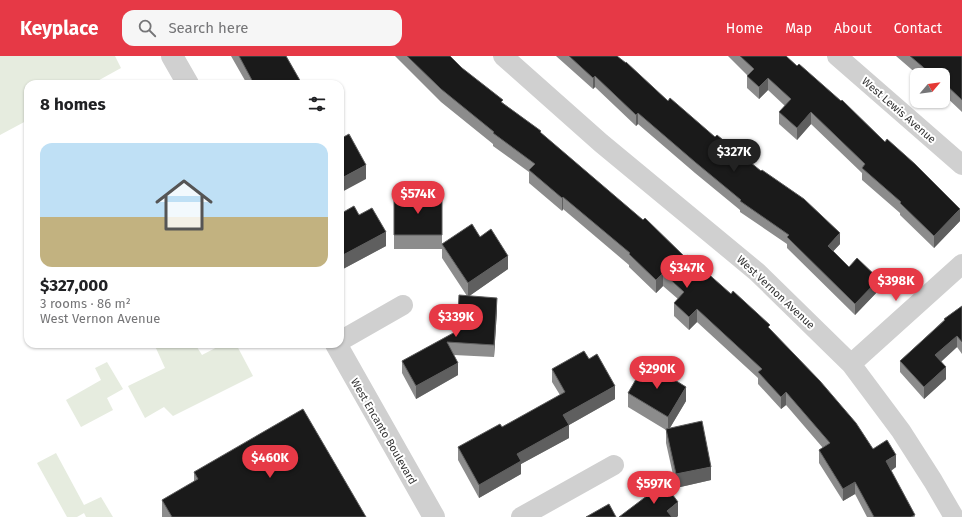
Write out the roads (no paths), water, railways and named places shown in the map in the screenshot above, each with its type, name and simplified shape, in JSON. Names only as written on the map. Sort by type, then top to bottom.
[{"type":"street","points":[[172,56],[186,80]]},
{"type":"street","name":"West Vernon Avenue","points":[[503,56],[600,143],[757,272],[851,364],[901,431],[954,517]]},
{"type":"street","name":"West Lewis Avenue","points":[[837,56],[962,165]]},
{"type":"street","points":[[851,364],[962,264]]},
{"type":"street","points":[[344,339],[403,305]]},
{"type":"street","name":"West Encanto Boulevard","points":[[338,348],[434,517]]},
{"type":"street","points":[[521,517],[614,465]]}]
